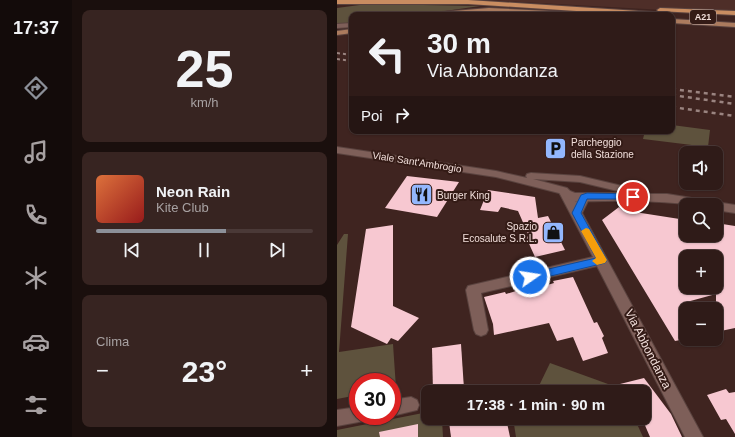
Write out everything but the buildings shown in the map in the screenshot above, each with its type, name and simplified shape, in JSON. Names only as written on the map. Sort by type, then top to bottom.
[{"type":"highway","name":"A21","points":[[507,0],[735,13]]},
{"type":"highway","name":"A21","points":[[337,2],[482,3],[624,12]]},
{"type":"highway","name":"A21","points":[[675,15],[735,18]]},
{"type":"main road","points":[[466,12],[489,10],[529,12]]},
{"type":"main road","points":[[675,21],[735,25]]},
{"type":"main road","points":[[337,26],[349,25]]},
{"type":"main road","points":[[337,33],[349,31]]},
{"type":"main road","name":"Viale Sant'Ambrogio","points":[[337,150],[496,174],[586,180],[679,201]]},
{"type":"main road","name":"Viale Sant'Ambrogio","points":[[496,174],[565,192],[574,197],[674,200]]},
{"type":"main road","points":[[565,192],[563,184],[574,179]]},
{"type":"main road","points":[[576,213],[586,197],[593,192],[593,185],[586,180]]},
{"type":"main road","name":"Via Abbondanza","points":[[565,192],[694,437]]},
{"type":"main road","points":[[723,207],[735,209]]},
{"type":"main road","points":[[481,330],[473,290],[602,260]]},
{"type":"main road","points":[[401,407],[411,405]]},
{"type":"main road","points":[[337,418],[349,416]]},
{"type":"shaded area","points":[[487,0],[735,0],[735,14]]},
{"type":"shaded area","points":[[367,4],[480,6],[438,12],[349,12],[349,26],[337,28],[337,8]]},
{"type":"shaded area","points":[[675,125],[710,130],[708,146],[643,139],[644,134],[675,134]]},
{"type":"shaded area","points":[[344,234],[348,234],[339,352],[393,344],[395,373],[349,373],[349,397],[337,399],[337,245]]},
{"type":"shaded area","points":[[550,363],[608,385],[539,385]]},
{"type":"shaded area","points":[[421,413],[421,425],[442,425],[443,437],[337,437],[337,430],[362,425],[401,425],[401,417]]},
{"type":"shaded area","points":[[514,425],[637,425],[643,437],[516,437]]},
{"type":"railway","points":[[337,53],[349,55]]},
{"type":"railway","points":[[337,59],[349,61]]},
{"type":"railway","points":[[675,89],[735,97]]},
{"type":"railway","points":[[675,95],[735,104]]},
{"type":"railway","points":[[675,107],[735,116]]},
{"type":"slow traffic","points":[[586,231],[602,260],[597,261]]},
{"type":"place","name":"Parcheggio della Stazione","points":[[555,148]]},
{"type":"place","name":"Burger King","points":[[422,195]]},
{"type":"place","name":"Spazio Ecosalute S.R.L.","points":[[553,232]]},
{"type":"route","points":[[530,277],[602,260],[576,213],[584,197],[587,196],[633,197]]}]
